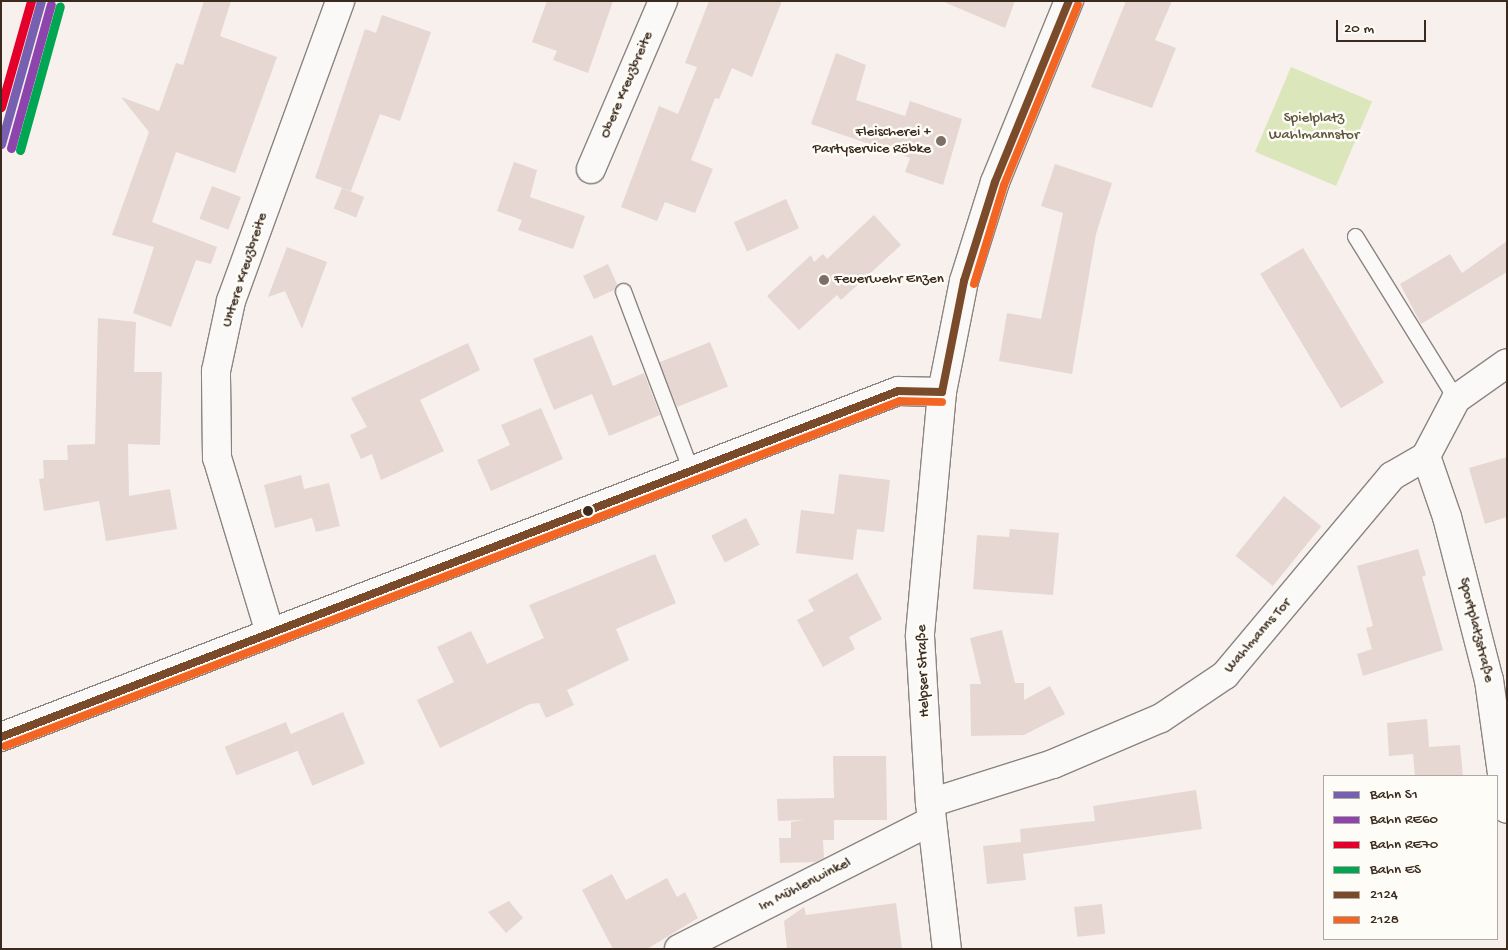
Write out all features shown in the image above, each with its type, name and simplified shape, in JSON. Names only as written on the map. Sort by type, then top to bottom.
[{"type":"street","name":"Untere Kreuzbreite","points":[[270,633],[217,458],[216,371],[231,300],[340,1]]},
{"type":"street","name":"Obere Kreuzbreite","points":[[591,169],[663,1]]},
{"type":"street","name":"Helpser Straße","points":[[947,949],[931,812],[920,636],[942,392],[964,281],[995,182],[1069,1]]},
{"type":"street","points":[[1426,456],[1456,399],[1507,363]]},
{"type":"street","points":[[1,737],[898,391],[942,392]]},
{"type":"street","name":"Wahlmanns Tor","points":[[931,812],[1053,764],[1152,722],[1225,676],[1392,476],[1426,456]]},
{"type":"street","name":"Sportplatzstraße","points":[[1426,456],[1447,517],[1489,680],[1507,809]]},
{"type":"street","name":"Im Mühlenwinkel","points":[[679,949],[931,812]]},
{"type":"lane","points":[[1355,236],[1456,399]]},
{"type":"lane","points":[[623,291],[691,471]]},
{"type":"green space","name":"Spielplatz Wahlmannstor","points":[[1291,67],[1372,101],[1336,186],[1255,152]]},
{"type":"building","points":[[204,1],[231,1],[220,36],[277,57],[235,173],[176,152],[152,222],[217,247],[211,264],[196,260],[171,327],[133,313],[154,247],[112,235],[149,132],[121,97],[159,111],[176,63],[183,65]]},
{"type":"building","points":[[547,1],[613,1],[588,73],[553,60],[557,51],[532,42]]},
{"type":"building","points":[[709,1],[782,1],[752,77],[732,68],[719,99],[715,98],[691,160],[713,169],[695,213],[665,202],[657,221],[621,207],[659,106],[678,114],[697,67],[685,63]]},
{"type":"building","points":[[942,1],[1015,1],[1005,28]]},
{"type":"building","points":[[1126,1],[1172,1],[1155,40],[1176,48],[1152,108],[1091,87]]},
{"type":"building","points":[[382,15],[431,32],[400,121],[380,114],[351,191],[315,178],[365,29],[376,33]]},
{"type":"building","points":[[836,53],[866,65],[856,100],[905,116],[910,101],[962,119],[943,185],[905,172],[910,158],[811,124]]},
{"type":"building","points":[[514,162],[537,170],[530,197],[585,216],[573,249],[518,230],[522,220],[497,211]]},
{"type":"building","points":[[1055,164],[1112,183],[1096,234],[1072,374],[999,361],[1007,313],[1041,319],[1063,213],[1041,206]]},
{"type":"building","points":[[212,186],[241,197],[228,230],[199,219]]},
{"type":"building","points":[[342,188],[364,197],[356,217],[334,208]]},
{"type":"building","points":[[786,199],[799,228],[747,251],[734,222]]},
{"type":"building","name":"Feuerwehr Enzen","points":[[874,215],[901,245],[841,300],[837,295],[799,330],[767,296],[811,255],[814,262],[823,254],[827,259]]},
{"type":"building","points":[[1507,241],[1507,272],[1421,324],[1400,284],[1450,254],[1462,273]]},
{"type":"building","points":[[287,247],[327,262],[302,329],[285,291],[268,297]]},
{"type":"building","points":[[1303,248],[1384,383],[1341,408],[1260,274]]},
{"type":"building","points":[[608,264],[617,284],[614,290],[594,299],[583,276]]},
{"type":"building","points":[[98,318],[136,322],[134,372],[162,372],[160,445],[128,444],[129,496],[170,489],[177,529],[106,541],[99,501],[44,511],[39,479],[44,478],[43,460],[68,460],[67,445],[95,444]]},
{"type":"building","points":[[592,335],[613,386],[644,373],[660,415],[609,436],[592,394],[554,410],[533,359]]},
{"type":"building","points":[[710,342],[728,387],[677,407],[659,363]]},
{"type":"building","points":[[468,343],[480,370],[420,400],[444,451],[381,480],[372,454],[361,459],[350,435],[367,427],[351,398]]},
{"type":"building","points":[[541,408],[563,459],[491,491],[477,460],[510,445],[501,425]]},
{"type":"building","points":[[1507,457],[1507,517],[1485,524],[1469,468]]},
{"type":"building","points":[[839,474],[890,480],[884,532],[857,529],[853,560],[796,553],[801,510],[834,514]]},
{"type":"building","points":[[301,475],[304,489],[329,483],[340,526],[316,532],[312,518],[275,528],[264,485]]},
{"type":"building","points":[[1284,496],[1321,526],[1273,586],[1236,556]]},
{"type":"building","points":[[746,518],[760,545],[725,562],[711,536]]},
{"type":"building","points":[[1010,529],[1059,533],[1053,595],[973,589],[977,535],[1009,537]]},
{"type":"building","points":[[1418,549],[1426,575],[1422,577],[1443,650],[1363,676],[1357,654],[1372,649],[1366,628],[1373,626],[1357,566]]},
{"type":"building","points":[[655,554],[676,603],[616,629],[629,660],[567,690],[574,705],[546,718],[539,703],[530,704],[440,748],[417,700],[454,682],[437,647],[471,631],[487,664],[544,638],[529,605]]},
{"type":"building","points":[[857,573],[882,619],[849,637],[855,649],[823,667],[797,620],[814,611],[808,600]]},
{"type":"building","points":[[1002,630],[1015,683],[1024,683],[1024,700],[1050,686],[1065,714],[1024,735],[971,736],[970,684],[981,684],[970,638]]},
{"type":"building","points":[[343,712],[365,764],[312,786],[291,734]]},
{"type":"building","points":[[1427,719],[1429,747],[1460,745],[1463,775],[1415,775],[1413,754],[1389,756],[1387,723]]},
{"type":"building","points":[[286,722],[298,751],[236,775],[225,747]]},
{"type":"building","points":[[833,756],[886,756],[887,820],[834,820],[834,840],[823,840],[824,858],[815,862],[780,863],[779,838],[791,838],[791,822],[804,820],[778,821],[777,799],[834,798]]},
{"type":"building","points":[[1196,790],[1202,829],[1023,854],[1026,880],[987,884],[983,846],[1021,842],[1020,829],[1095,821],[1093,806]]},
{"type":"building","points":[[612,874],[626,900],[667,878],[677,897],[685,892],[698,918],[647,949],[613,949],[582,890]]},
{"type":"building","points":[[509,901],[523,918],[506,933],[488,912]]},
{"type":"building","points":[[896,903],[902,949],[787,949],[784,921],[804,907],[806,915]]},
{"type":"building","points":[[1102,904],[1105,934],[1077,937],[1074,907]]},
{"type":"rail line","name":"RE70","points":[[1,107],[31,1]]},
{"type":"rail line","name":"S1","points":[[1,144],[41,1]]},
{"type":"rail line","name":"RE60","points":[[11,148],[51,4]]},
{"type":"rail line","name":"ES","points":[[20,150],[60,6]]},
{"type":"transit line","name":"2124","points":[[1,737],[898,391],[942,392],[964,281],[995,182],[1069,1]]},
{"type":"transit line","name":"2128","points":[[974,284],[1004,185],[1078,5]]},
{"type":"transit line","name":"2128","points":[[5,746],[900,401],[942,402]]},
{"type":"place","name":"Fleischerei + Partyservice Röbke","points":[[941,141]]},
{"type":"place","name":"Feuerwehr Enzen","points":[[824,280]]}]
